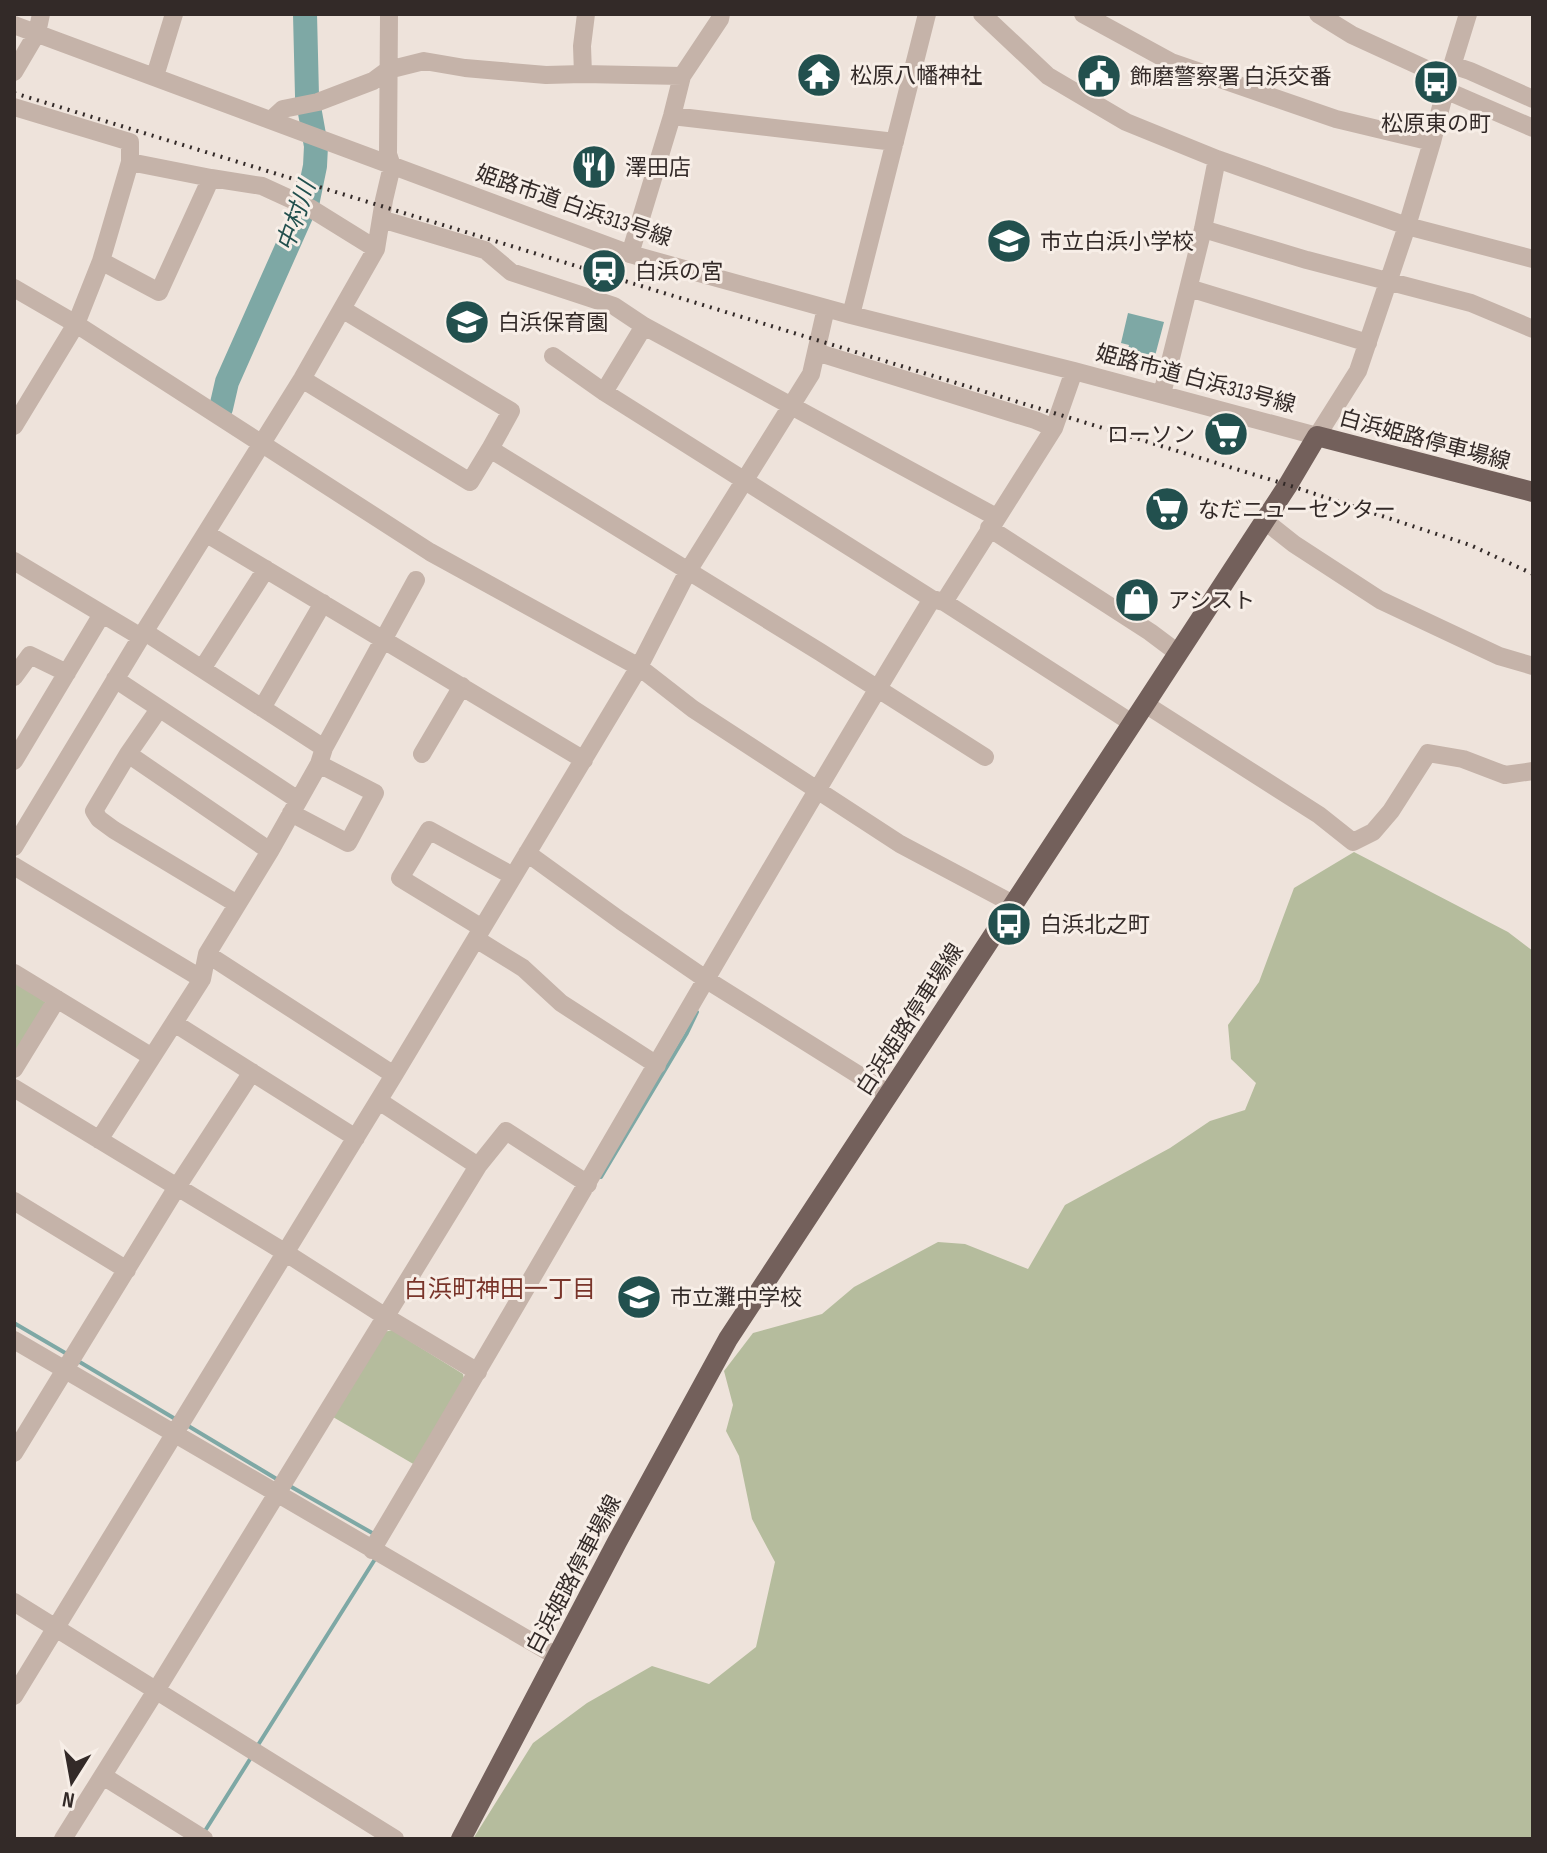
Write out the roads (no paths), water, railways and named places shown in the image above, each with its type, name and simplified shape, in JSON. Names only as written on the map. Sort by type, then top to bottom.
[{"type":"main road","name":"白浜姫路停車場線","points":[[461,1839],[556,1656],[728,1339],[1265,521],[1317,436],[1533,492]]},
{"type":"street","points":[[14,72],[37,33],[41,14]]},
{"type":"street","points":[[155,76],[174,14]]},
{"type":"street","points":[[14,847],[302,379],[376,249],[392,166],[388,154],[389,14]]},
{"type":"street","points":[[583,74],[586,14]]},
{"type":"street","points":[[630,254],[682,76],[721,14]]},
{"type":"street","points":[[851,315],[927,14]]},
{"type":"street","points":[[982,14],[1048,76],[1126,122],[1217,159],[1407,226],[1533,259]]},
{"type":"street","points":[[1083,14],[1171,62],[1336,119],[1432,142]]},
{"type":"street","points":[[1318,14],[1352,35],[1448,78],[1533,128]]},
{"type":"street","points":[[1317,436],[1358,371],[1407,226],[1468,14]]},
{"type":"street","name":"姫路市道 白浜313号線","points":[[14,25],[630,254],[1317,436]]},
{"type":"street","points":[[271,120],[283,109],[318,102],[373,81],[388,70],[424,61],[532,74],[682,76]]},
{"type":"street","points":[[1448,78],[1470,71],[1533,99]]},
{"type":"street","points":[[14,107],[130,142],[130,162],[101,261],[76,324],[14,426]]},
{"type":"street","points":[[672,116],[895,142]]},
{"type":"street","points":[[1162,394],[1217,159]]},
{"type":"street","points":[[130,162],[262,186],[310,208],[376,249]]},
{"type":"street","points":[[101,261],[159,292],[211,178]]},
{"type":"street","points":[[381,219],[485,250],[511,272],[614,306],[644,326],[792,406],[992,523],[1178,653]]},
{"type":"street","points":[[1203,229],[1471,303],[1533,329]]},
{"type":"street","points":[[14,288],[76,324],[430,552],[639,667],[693,709],[900,844],[1013,904]]},
{"type":"street","points":[[1189,288],[1368,343]]},
{"type":"street","points":[[14,1696],[379,1101],[639,667],[688,571],[811,374],[826,308]]},
{"type":"street","points":[[302,379],[470,482],[490,449],[511,411],[342,309]]},
{"type":"street","points":[[604,392],[644,326]]},
{"type":"street","points":[[816,352],[1054,428]]},
{"type":"street","points":[[553,356],[604,392],[1132,723]]},
{"type":"street","points":[[377,1553],[382,1533],[657,1065],[711,982],[817,789],[877,690],[1054,428],[1074,371]]},
{"type":"street","points":[[490,449],[985,757]]},
{"type":"street","points":[[1265,521],[1294,544],[1380,600],[1499,656],[1533,666]]},
{"type":"street","points":[[207,534],[584,760]]},
{"type":"street","points":[[14,561],[202,669],[262,708],[375,793],[348,843],[115,679]]},
{"type":"street","points":[[202,669],[266,569]]},
{"type":"street","points":[[99,1140],[202,979],[207,954],[270,851],[416,580]]},
{"type":"street","points":[[262,708],[323,603]]},
{"type":"street","points":[[14,761],[102,614]]},
{"type":"street","points":[[14,677],[30,655],[67,673]]},
{"type":"street","points":[[422,754],[462,686]]},
{"type":"street","points":[[1145,704],[1319,815],[1353,842],[1373,832],[1391,811],[1428,753],[1463,759],[1505,775],[1533,771]]},
{"type":"street","points":[[159,709],[94,811],[99,819],[237,904]]},
{"type":"street","points":[[128,754],[270,851]]},
{"type":"street","points":[[513,876],[429,830],[400,878],[479,933],[561,1003],[657,1065]]},
{"type":"street","points":[[527,853],[711,982],[889,1094]]},
{"type":"street","points":[[14,866],[202,979]]},
{"type":"street","points":[[207,954],[394,1075]]},
{"type":"street","points":[[14,973],[152,1057]]},
{"type":"street","points":[[14,1069],[57,999]]},
{"type":"street","points":[[174,1023],[356,1138]]},
{"type":"street","points":[[14,1453],[177,1187],[252,1072]]},
{"type":"street","points":[[14,1088],[478,1372]]},
{"type":"street","points":[[379,1101],[478,1166]]},
{"type":"street","points":[[63,1839],[478,1166],[506,1131],[588,1184]]},
{"type":"street","points":[[14,1201],[127,1270]]},
{"type":"street","points":[[14,1340],[175,1433],[282,1486],[377,1553],[556,1656]]},
{"type":"street","points":[[14,1602],[395,1839]]},
{"type":"street","points":[[103,1776],[204,1839]]},
{"type":"water","points":[[1128,313],[1164,322],[1151,371],[1124,364],[1129,345],[1121,343]]},
{"type":"waterway","name":"中村川","points":[[221,408],[227,382],[308,200],[316,146],[307,96],[305,14]]},
{"type":"waterway","points":[[601,1177],[697,1012]]},
{"type":"waterway","points":[[14,1323],[67,1354]]},
{"type":"waterway","points":[[78,1361],[177,1420]]},
{"type":"waterway","points":[[185,1424],[280,1481]]},
{"type":"waterway","points":[[288,1485],[374,1534]]},
{"type":"waterway","points":[[258,1745],[377,1556]]},
{"type":"waterway","points":[[203,1834],[252,1756]]},
{"type":"railway","points":[[14,93],[1288,485],[1470,545],[1533,574]]},
{"type":"place","name":"松原八幡神社","points":[[819,75]]},
{"type":"place","name":"飾磨警察署 白浜交番","points":[[1099,76]]},
{"type":"place","name":"松原東の町","points":[[1436,82]]},
{"type":"place","name":"澤田店","points":[[594,167]]},
{"type":"place","name":"市立白浜小学校","points":[[1009,241]]},
{"type":"place","name":"白浜の宮","points":[[604,271]]},
{"type":"place","name":"白浜保育園","points":[[467,322]]},
{"type":"place","name":"ローソン","points":[[1226,434]]},
{"type":"place","name":"なだニューセンター","points":[[1167,509]]},
{"type":"place","name":"アシスト","points":[[1137,600]]},
{"type":"place","name":"白浜北之町","points":[[1009,924]]},
{"type":"place","name":"市立灘中学校","points":[[639,1297]]},
{"type":"district","name":"白浜町神田一丁目","points":[[500,1289]]}]
